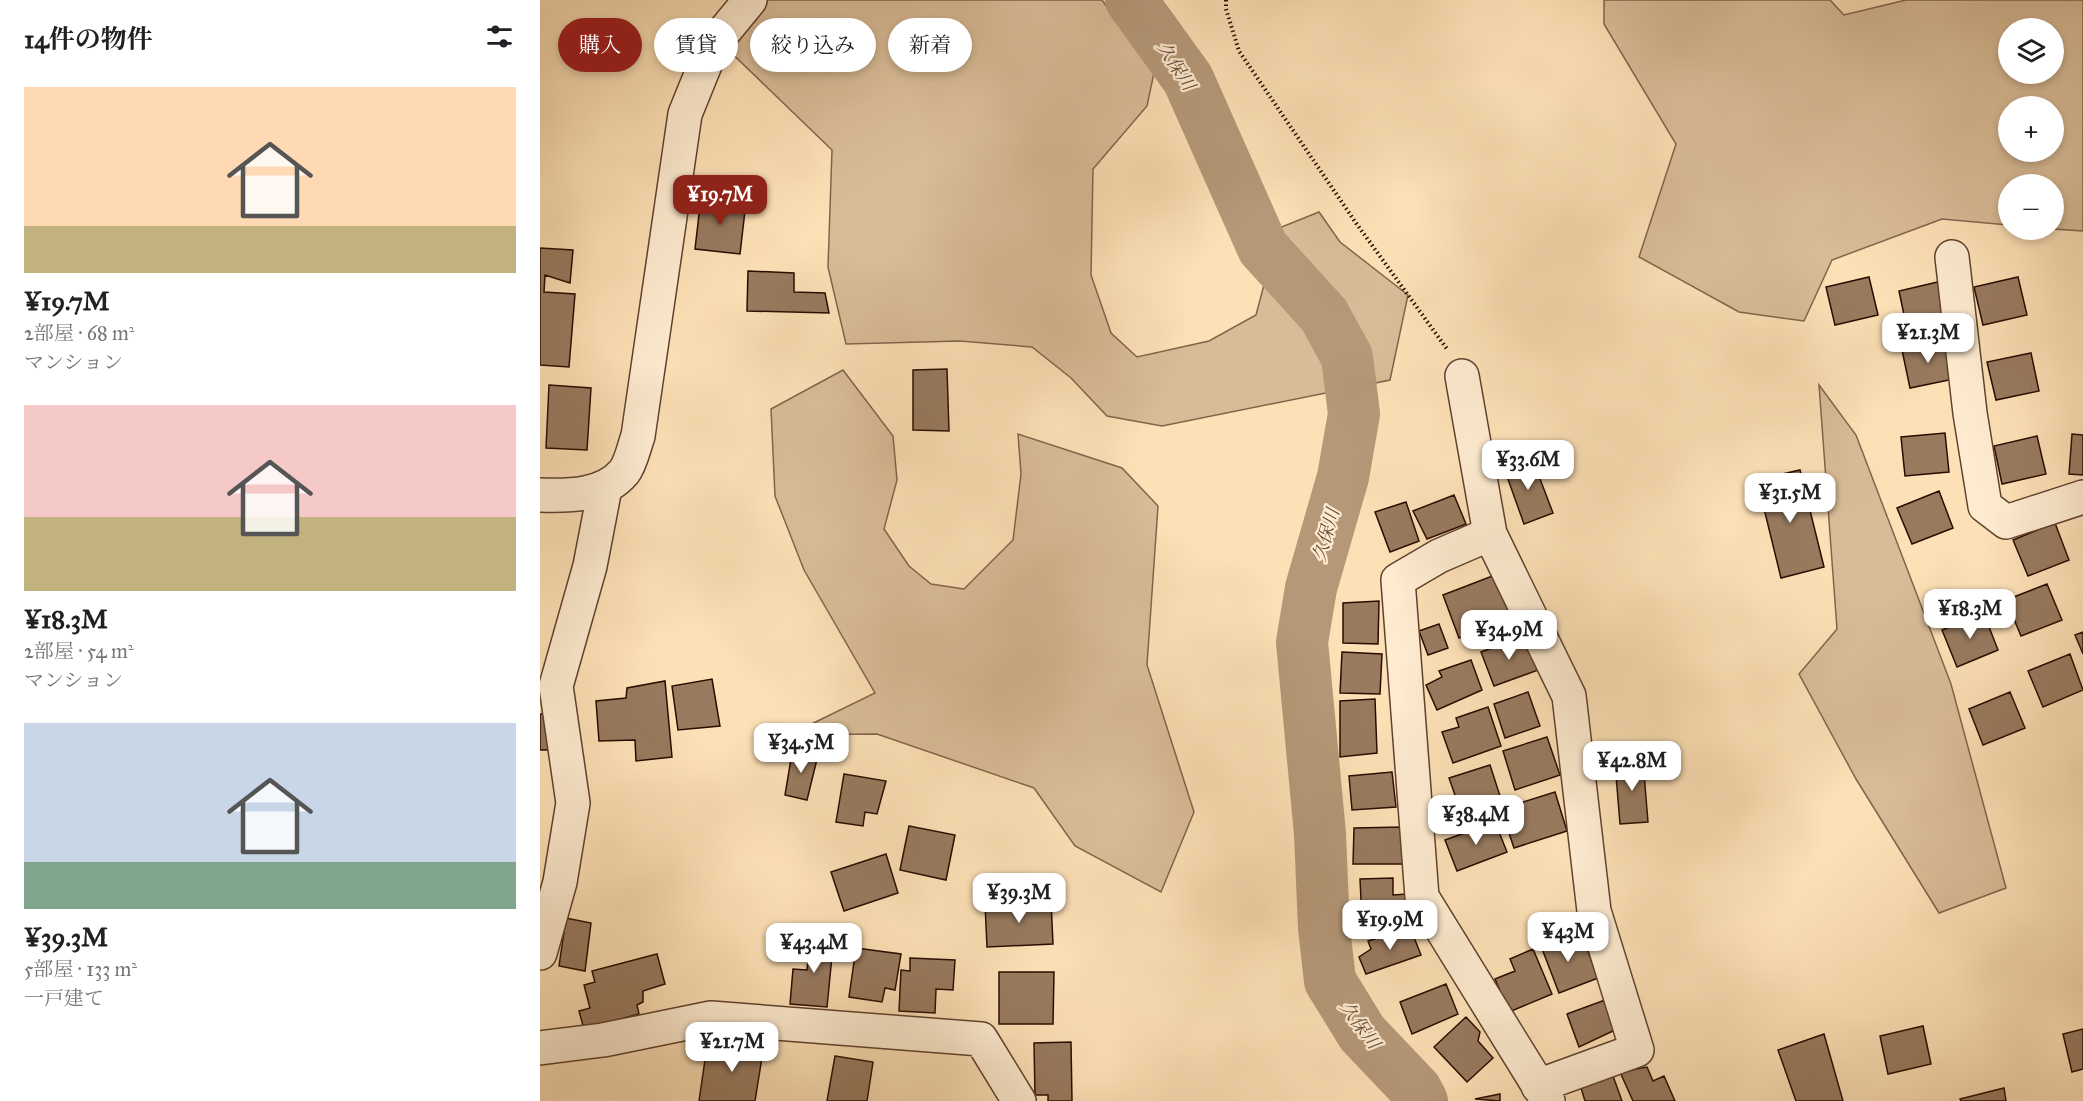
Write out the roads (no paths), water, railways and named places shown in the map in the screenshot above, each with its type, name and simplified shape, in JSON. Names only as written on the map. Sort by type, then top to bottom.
[{"type":"street","points":[[540,495],[564,496],[605,488],[626,471],[638,436],[685,114],[713,45],[750,0]]},
{"type":"street","points":[[1952,257],[1970,412],[1985,506],[2006,522],[2083,497]]},
{"type":"street","points":[[1462,376],[1490,534],[1569,696],[1594,911],[1637,1050],[1543,1094],[1422,897],[1398,580],[1439,556],[1490,534]]},
{"type":"street","points":[[540,953],[560,882],[573,803],[556,686],[590,566],[605,488]]},
{"type":"street","points":[[540,1048],[603,1040],[711,1018],[981,1039],[1020,1101]]},
{"type":"waterway","name":"久保川","points":[[1131,0],[1188,79],[1263,248],[1324,315],[1347,357],[1354,414],[1343,477],[1311,588],[1302,642],[1320,834],[1324,928],[1330,981],[1362,1033],[1416,1090],[1422,1101]]}]
